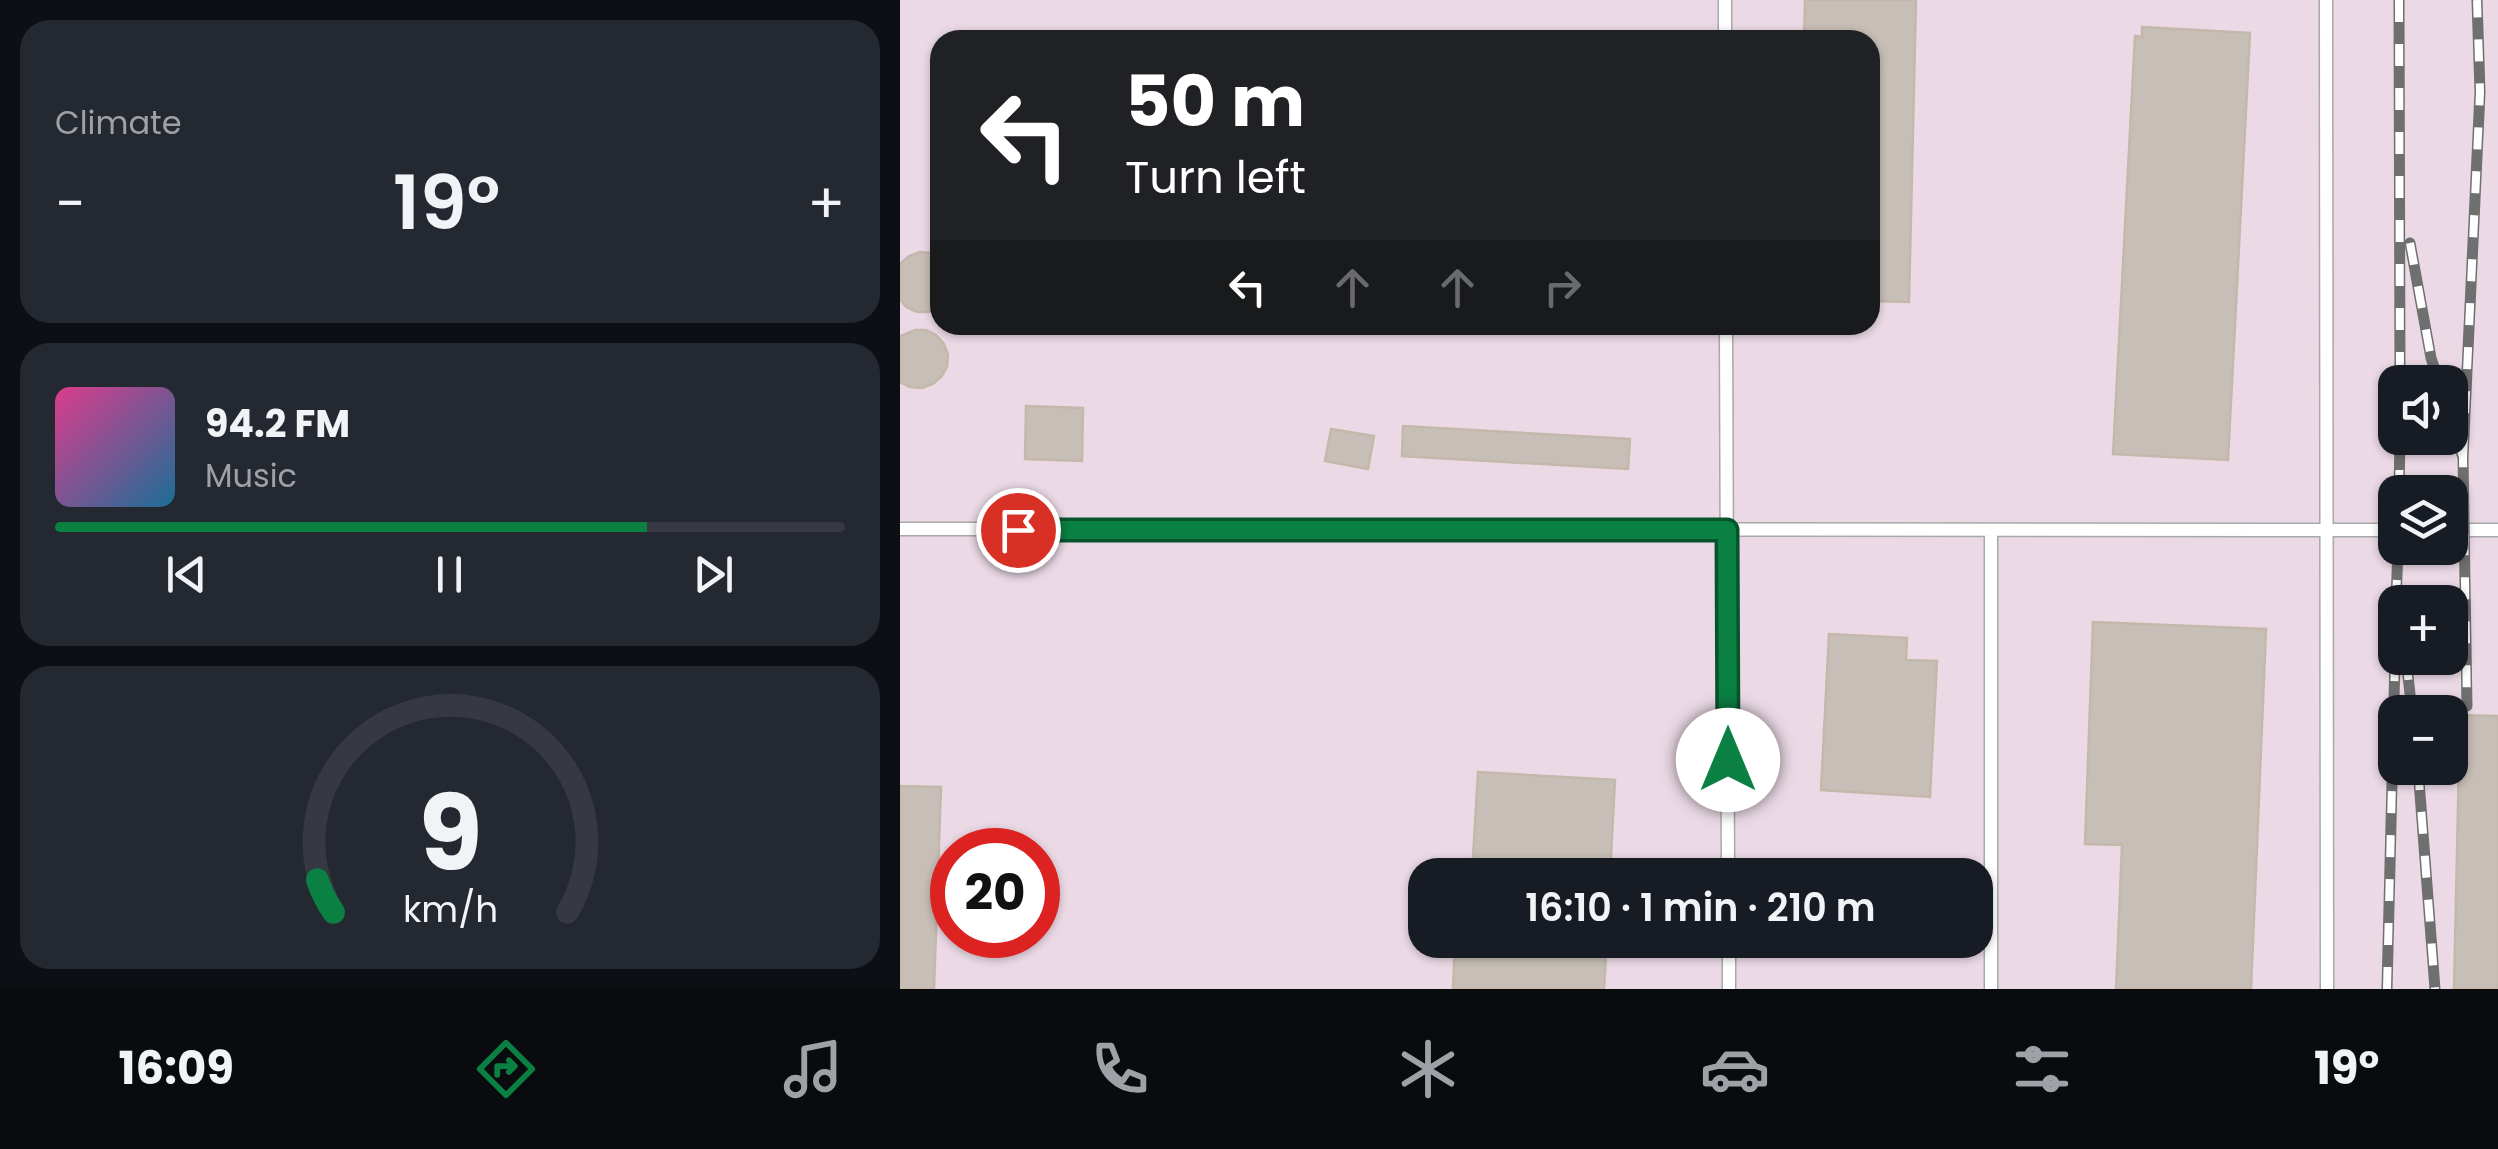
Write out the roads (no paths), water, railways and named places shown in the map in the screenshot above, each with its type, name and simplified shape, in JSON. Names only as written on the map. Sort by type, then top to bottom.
[{"type":"lane","points":[[1725,0],[1725,30]]},
{"type":"lane","points":[[2326,0],[2327,989]]},
{"type":"lane","points":[[1726,335],[1728,858]]},
{"type":"lane","points":[[900,530],[2378,530]]},
{"type":"lane","points":[[1990,530],[1991,989]]},
{"type":"lane","points":[[2468,530],[2498,530]]},
{"type":"lane","points":[[1729,958],[1729,989]]},
{"type":"railway","points":[[2399,0],[2400,365]]},
{"type":"railway","points":[[2463,457],[2480,92],[2477,0]]},
{"type":"railway","points":[[2410,243],[2433,365]]},
{"type":"railway","points":[[2399,475],[2400,455]]},
{"type":"railway","points":[[2462,455],[2467,695]]},
{"type":"railway","points":[[2397,565],[2397,585]]},
{"type":"railway","points":[[2387,989],[2395,675]]},
{"type":"railway","points":[[2408,675],[2410,695]]},
{"type":"railway","points":[[2419,785],[2435,989]]}]
